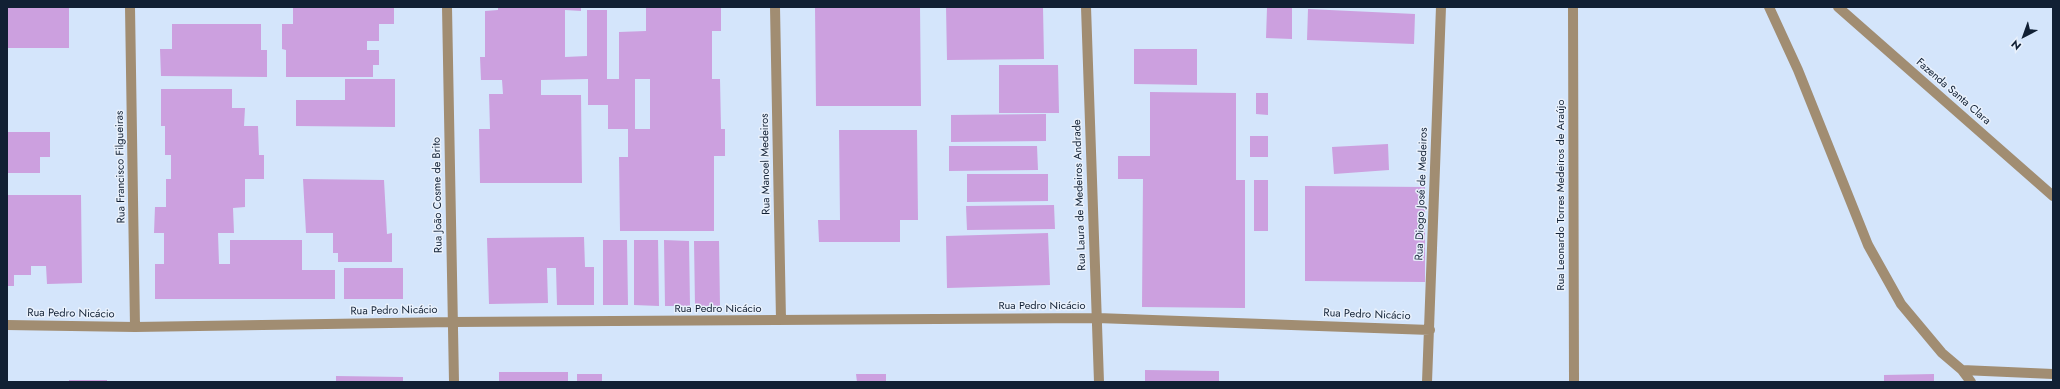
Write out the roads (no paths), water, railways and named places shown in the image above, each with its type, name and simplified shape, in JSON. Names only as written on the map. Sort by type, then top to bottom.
[{"type":"street","name":"Rua Francisco Filgueiras","points":[[130,7],[136,327]]},
{"type":"street","name":"Rua João Cosme de Brito","points":[[447,7],[454,382]]},
{"type":"street","name":"Rua Manoel Medeiros","points":[[775,7],[782,320]]},
{"type":"street","name":"Rua Laura de Medeiros Andrade","points":[[1086,7],[1099,382]]},
{"type":"street","name":"Rua Diogo José de Medeiros","points":[[1427,382],[1441,7]]},
{"type":"street","name":"Rua Leonardo Torres Medeiros de Araújo","points":[[1573,7],[1574,382]]},
{"type":"street","points":[[1769,7],[1798,70],[1868,245],[1901,304],[1942,353],[1962,370],[1971,382]]},
{"type":"street","name":"Fazenda Santa Clara","points":[[1838,7],[2053,196]]},
{"type":"street","name":"Rua Pedro Nicácio","points":[[7,325],[136,327],[453,322],[1097,318],[1430,330]]},
{"type":"street","points":[[1962,370],[2053,374]]}]
